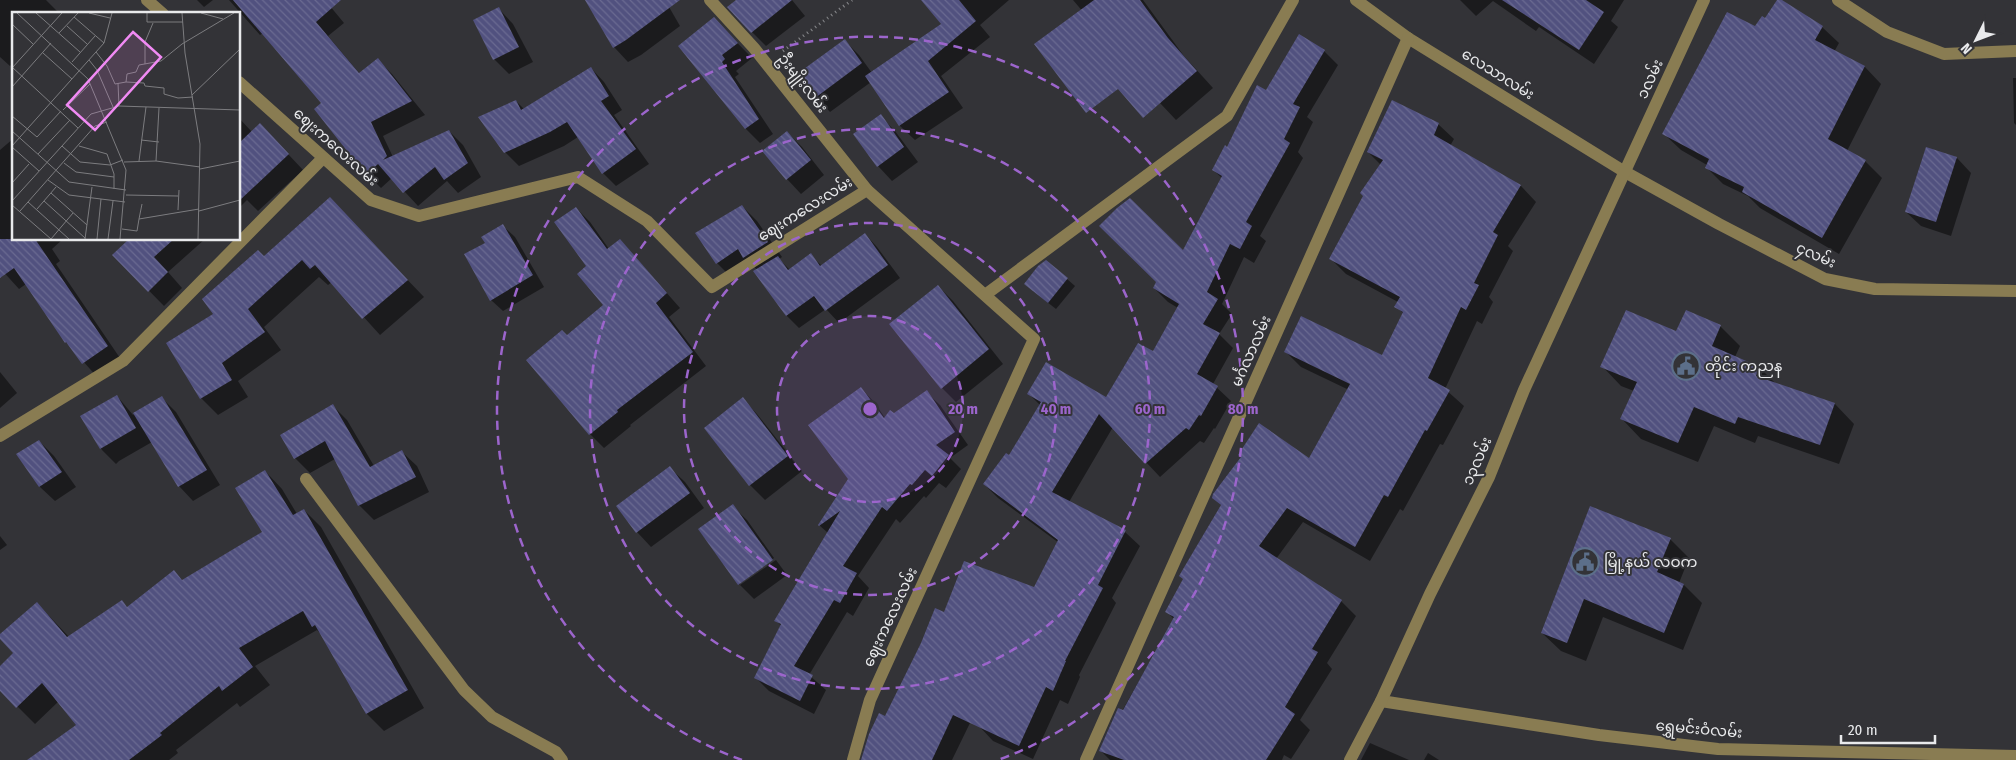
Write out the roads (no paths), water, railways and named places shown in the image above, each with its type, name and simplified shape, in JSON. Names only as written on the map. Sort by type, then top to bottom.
[{"type":"street","points":[[147,0],[161,12]]},
{"type":"street","name":"ဦးမျိုးလမ်း","points":[[710,0],[767,64],[867,190]]},
{"type":"street","points":[[985,296],[1227,116],[1293,0]]},
{"type":"street","name":"လေသာလမ်း","points":[[1356,0],[1408,38],[1625,172]]},
{"type":"street","name":"၁လမ်း","points":[[1625,172],[1704,0]]},
{"type":"street","points":[[1838,0],[1887,32],[1944,54],[2016,51]]},
{"type":"street","name":"မင်္ဂလာလမ်း","points":[[1086,760],[1408,38]]},
{"type":"street","name":"ဈေးကလေးလမ်း","points":[[240,83],[371,200],[419,216],[578,177],[646,220],[712,287],[867,190],[1034,339],[870,700],[853,760]]},
{"type":"street","points":[[0,436],[123,361],[324,158]]},
{"type":"street","name":"၄လမ်း","points":[[1625,172],[1825,280],[1875,290],[2016,291]]},
{"type":"street","name":"၁၃လမ်း","points":[[1350,760],[1381,701],[1430,594],[1489,477],[1524,390],[1625,172]]},
{"type":"street","points":[[306,479],[464,690],[492,717],[556,752],[562,760]]},
{"type":"street","name":"ရွှေမင်းဝံလမ်း","points":[[1381,701],[1599,735],[1718,749],[2016,756]]},
{"type":"place","name":"တိုင်း ကညန","points":[[1686,366]]},
{"type":"place","name":"မြို့နယ် လဝက","points":[[1585,562]]}]
